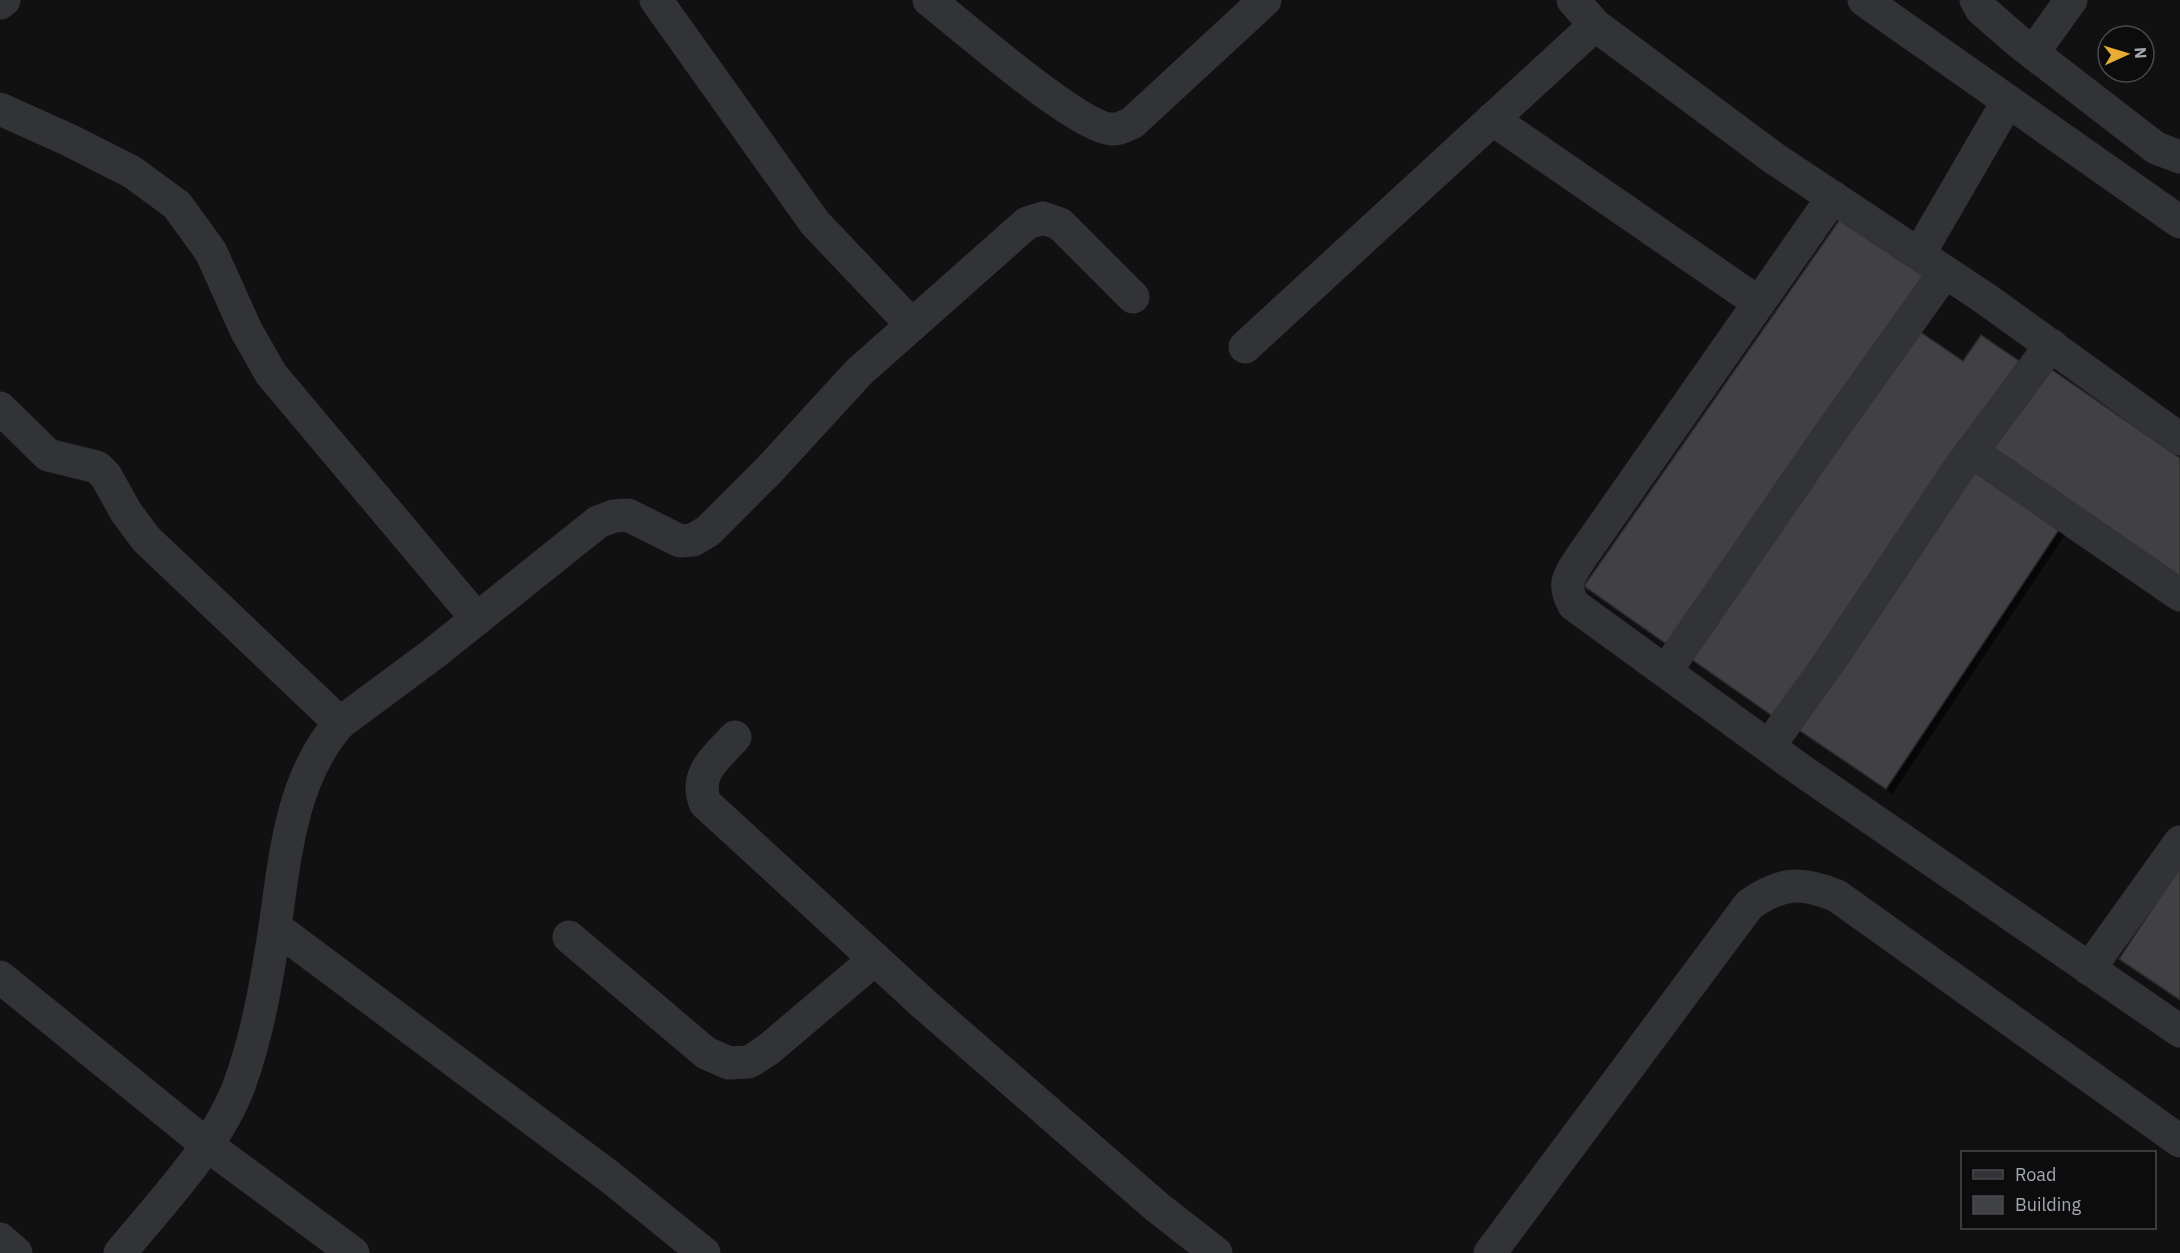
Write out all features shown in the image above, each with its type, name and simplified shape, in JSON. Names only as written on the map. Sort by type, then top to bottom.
[{"type":"street","points":[[0,3],[4,0]]},
{"type":"street","points":[[656,0],[815,223],[912,325]]},
{"type":"street","points":[[929,0],[1052,98],[1093,124],[1114,130],[1132,123],[1265,0]]},
{"type":"street","points":[[1573,0],[1596,25],[1775,159],[2051,345],[2180,439]]},
{"type":"street","points":[[1864,0],[2180,222]]},
{"type":"street","points":[[1976,0],[1981,9],[2033,53],[2156,148],[2180,157]]},
{"type":"street","points":[[2033,53],[2071,0]]},
{"type":"street","points":[[1245,347],[1596,25]]},
{"type":"street","points":[[1918,254],[2008,101]]},
{"type":"street","points":[[0,109],[132,172],[177,205],[211,252],[246,330],[271,374],[477,619]]},
{"type":"street","points":[[1492,119],[1759,303]]},
{"type":"street","points":[[1833,197],[1567,580],[1567,592],[1574,605],[1768,746],[2180,1031]]},
{"type":"street","points":[[120,1253],[207,1145],[240,1084],[260,1014],[281,865],[290,829],[313,761],[340,723],[477,619],[598,522],[614,516],[628,515],[680,541],[693,540],[708,531],[768,471],[859,372],[1027,223],[1042,218],[1060,224],[1133,297]]},
{"type":"street","points":[[1666,671],[1821,446],[1945,272]]},
{"type":"street","points":[[1768,746],[1830,662],[1971,452],[2051,345]]},
{"type":"street","points":[[0,408],[48,455],[97,467],[106,476],[126,512],[146,539],[340,723]]},
{"type":"street","points":[[1971,452],[2180,595]]},
{"type":"street","points":[[735,737],[702,778],[700,790],[705,803],[875,959],[1157,1207],[1216,1253]]},
{"type":"street","points":[[2088,969],[2180,842]]},
{"type":"street","points":[[1490,1253],[1749,905],[1768,891],[1791,885],[1812,885],[1837,897],[2180,1141]]},
{"type":"street","points":[[274,927],[610,1177],[704,1253]]},
{"type":"street","points":[[569,937],[706,1053],[729,1062],[749,1062],[769,1049],[875,959]]},
{"type":"street","points":[[0,977],[207,1145],[353,1253]]},
{"type":"street","points":[[0,1239],[16,1253]]},
{"type":"building","points":[[1841,218],[1929,280],[1672,648],[1584,586]]},
{"type":"building","points":[[1913,327],[1963,361],[1981,335],[2019,361],[1774,717],[1687,656]]},
{"type":"building","points":[[2045,365],[2180,458],[2180,585],[1986,452]]},
{"type":"building","points":[[1969,462],[2062,525],[1886,789],[1793,726]]},
{"type":"building","points":[[2180,867],[2180,1000],[2119,959]]}]
